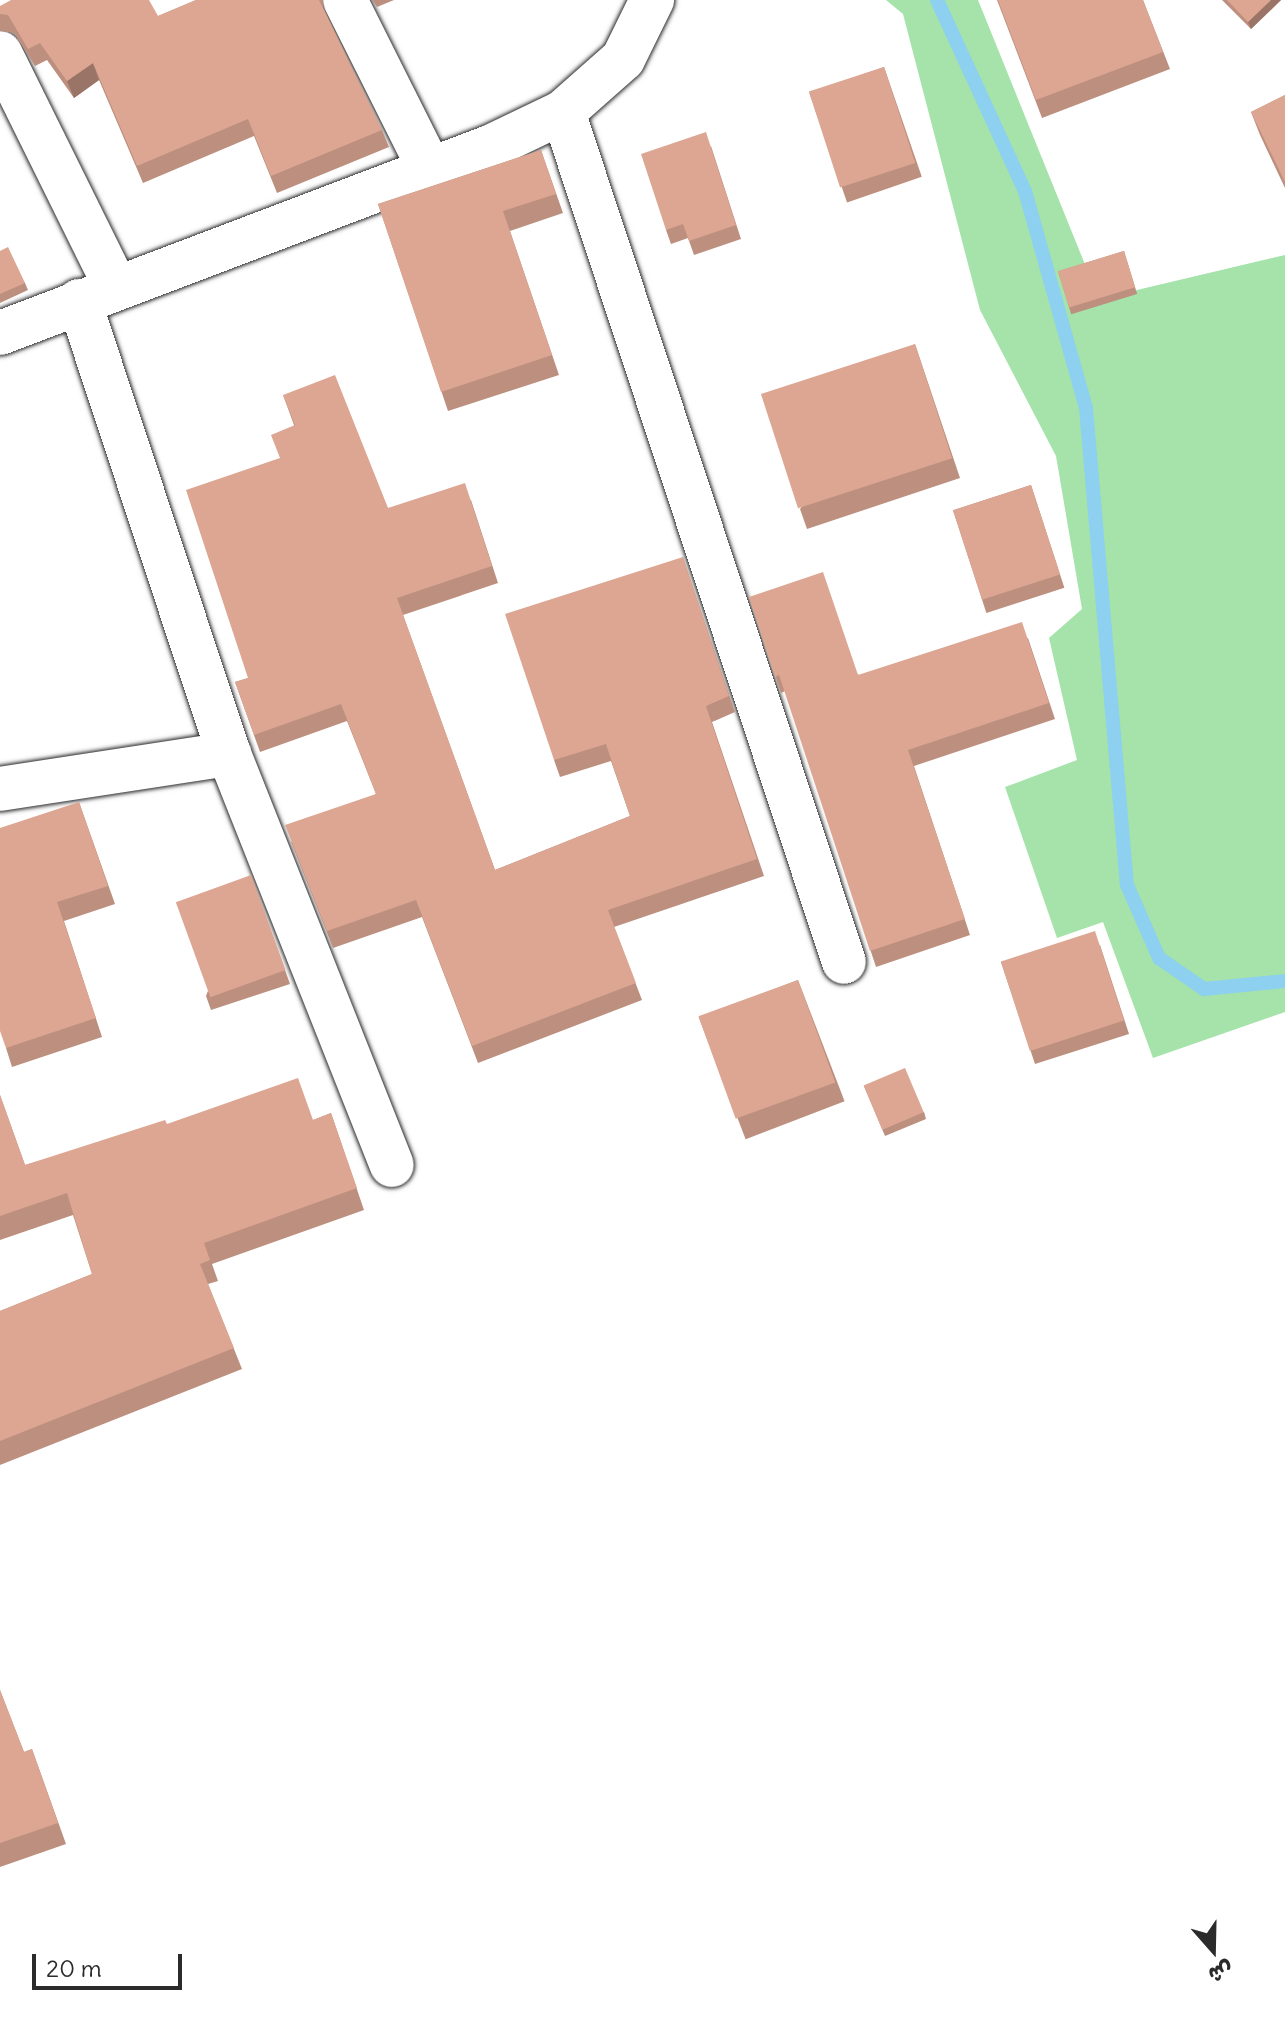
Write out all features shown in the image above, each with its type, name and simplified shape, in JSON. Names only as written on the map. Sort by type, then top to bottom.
[{"type":"street","points":[[345,0],[430,170]]},
{"type":"street","points":[[0,333],[430,170],[563,112],[623,59],[652,0]]},
{"type":"street","points":[[0,53],[97,295],[229,754],[392,1165]]},
{"type":"street","points":[[563,112],[844,962]]},
{"type":"street","points":[[0,789],[229,754]]},
{"type":"green space","points":[[886,0],[978,0],[1099,299],[1285,255],[1285,1012],[1153,1058],[1103,922],[1057,938],[1005,787],[1077,760],[1049,638],[1082,609],[1056,456],[980,310],[903,14]]},
{"type":"building","points":[[11,0],[149,0],[158,16],[196,0],[319,0],[382,130],[271,176],[248,119],[137,166],[93,63],[67,81],[40,43],[28,49],[8,15],[0,14],[0,6]]},
{"type":"building","points":[[998,0],[1143,0],[1163,52],[1036,100]]},
{"type":"building","points":[[1227,0],[1271,0],[1248,22]]},
{"type":"building","points":[[884,67],[915,163],[840,187],[809,91]]},
{"type":"building","points":[[1285,95],[1285,182],[1251,112]]},
{"type":"building","points":[[706,132],[736,225],[689,241],[683,224],[666,230],[641,154]]},
{"type":"building","points":[[541,150],[556,194],[503,211],[552,355],[441,392],[378,204]]},
{"type":"building","points":[[8,247],[25,283],[0,294],[0,251]]},
{"type":"building","points":[[1124,251],[1135,287],[1069,308],[1058,271]]},
{"type":"building","points":[[915,344],[952,458],[798,508],[761,394]]},
{"type":"building","points":[[335,375],[388,508],[465,483],[492,566],[397,598],[495,870],[630,816],[606,744],[554,760],[505,614],[683,557],[729,696],[706,706],[757,859],[608,910],[636,983],[472,1046],[416,900],[327,931],[285,825],[376,794],[341,704],[254,735],[235,682],[248,678],[186,490],[280,458],[271,435],[295,425],[283,395]]},
{"type":"building","points":[[1031,485],[1060,574],[982,600],[953,510]]},
{"type":"building","points":[[823,572],[858,675],[1022,622],[1049,703],[908,750],[965,919],[870,951],[779,675],[775,677],[749,597]]},
{"type":"building","points":[[79,802],[108,886],[57,902],[96,1018],[6,1048],[0,1031],[0,828]]},
{"type":"building","points":[[251,875],[286,970],[210,997],[176,902]]},
{"type":"building","points":[[1095,931],[1124,1020],[1030,1051],[1001,962]]},
{"type":"building","points":[[798,980],[835,1082],[736,1119],[698,1016]]},
{"type":"building","points":[[905,1068],[924,1112],[882,1130],[864,1086]]},
{"type":"building","points":[[298,1078],[313,1120],[331,1113],[357,1188],[204,1243],[210,1260],[200,1264],[234,1348],[0,1441],[0,1311],[92,1274],[67,1193],[0,1216],[0,1095],[25,1165],[165,1120],[167,1124]]},
{"type":"building","points":[[0,1690],[24,1752],[32,1749],[58,1823],[0,1843]]},
{"type":"waterway","points":[[937,0],[1025,191],[1086,408],[1127,885],[1159,958],[1204,989],[1285,981]]}]
